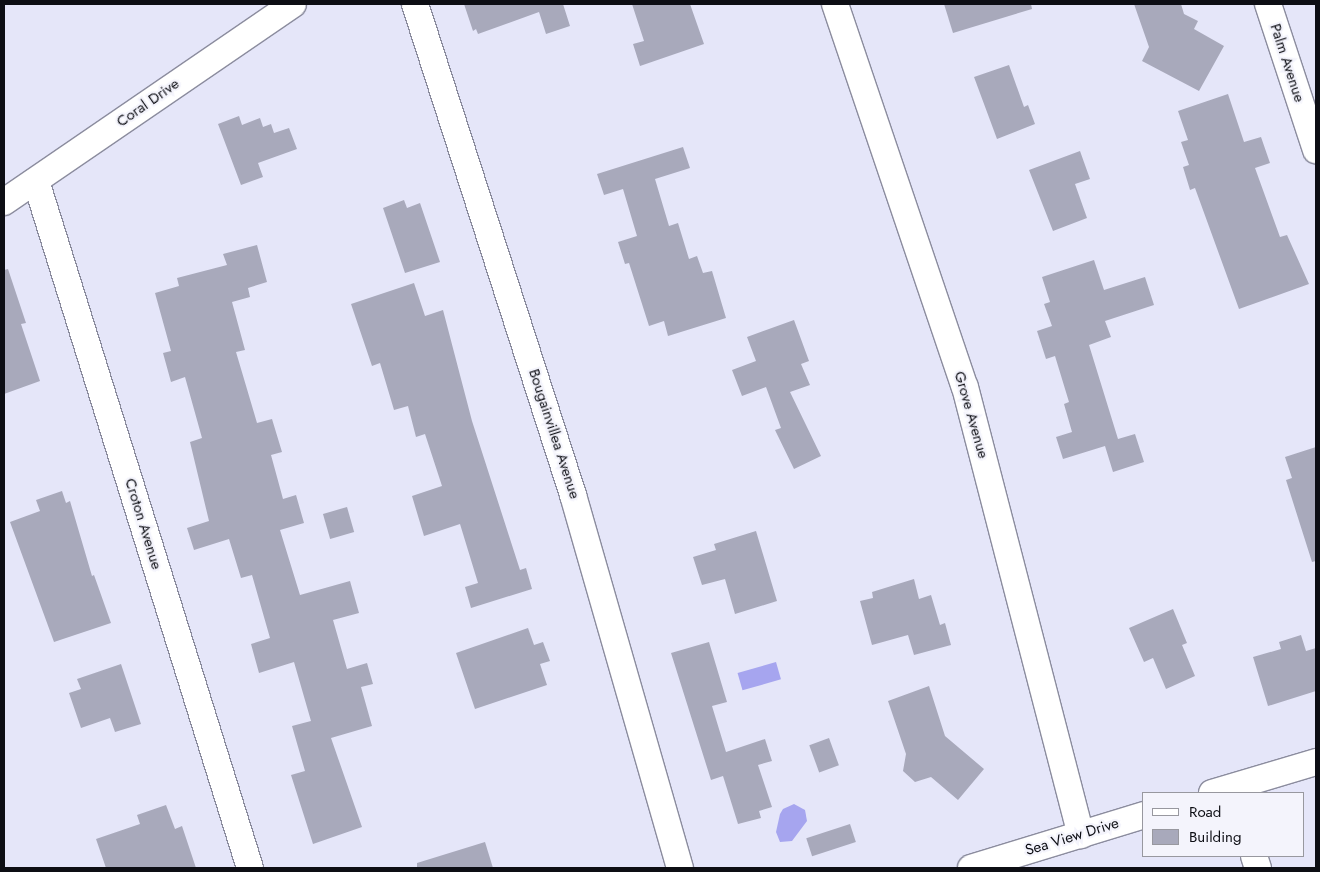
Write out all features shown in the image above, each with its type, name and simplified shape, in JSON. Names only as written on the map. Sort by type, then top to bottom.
[{"type":"street","name":"Coral Drive","points":[[4,202],[293,4]]},
{"type":"street","name":"Bougainvillea Avenue","points":[[415,4],[573,495],[680,868]]},
{"type":"street","name":"Grove Avenue","points":[[835,4],[966,391],[1081,835]]},
{"type":"street","name":"Palm Avenue","points":[[1268,4],[1316,150]]},
{"type":"street","name":"Croton Avenue","points":[[36,181],[250,868]]},
{"type":"street","points":[[1225,791],[1316,762]]},
{"type":"street","name":"Sea View Drive","points":[[971,868],[1142,816]]},
{"type":"water","points":[[776,662],[781,679],[743,690],[738,673]]},
{"type":"water","points":[[794,804],[805,810],[807,821],[792,841],[780,842],[776,832],[780,814],[783,809]]},
{"type":"building","points":[[464,4],[563,4],[570,26],[546,34],[539,12],[478,34],[476,29],[473,31]]},
{"type":"building","points":[[632,4],[690,4],[704,44],[640,66],[633,44],[644,41]]},
{"type":"building","points":[[944,4],[1031,4],[1032,9],[953,33]]},
{"type":"building","points":[[1134,4],[1181,4],[1184,14],[1198,21],[1194,29],[1224,46],[1199,91],[1142,61],[1149,47]]},
{"type":"building","points":[[1009,65],[1024,107],[1028,105],[1035,124],[997,139],[974,77]]},
{"type":"building","points":[[1228,94],[1244,142],[1261,137],[1270,163],[1255,168],[1280,237],[1287,235],[1309,284],[1239,309],[1195,188],[1190,190],[1183,167],[1189,165],[1181,142],[1188,140],[1178,111]]},
{"type":"building","points":[[239,116],[242,125],[260,118],[263,127],[271,124],[274,133],[289,128],[297,149],[258,163],[263,177],[241,185],[218,124]]},
{"type":"building","points":[[683,147],[690,168],[655,179],[669,226],[678,223],[689,259],[697,256],[703,273],[712,271],[726,318],[668,336],[664,321],[649,326],[629,263],[625,264],[618,242],[637,236],[623,189],[604,195],[597,174]]},
{"type":"building","points":[[1080,151],[1090,179],[1075,184],[1087,218],[1053,231],[1029,170]]},
{"type":"building","points":[[404,200],[407,208],[420,203],[440,262],[405,273],[383,208]]},
{"type":"building","points":[[257,245],[267,282],[248,288],[250,297],[232,302],[245,350],[236,352],[257,423],[272,419],[282,452],[271,455],[283,499],[296,495],[304,523],[280,530],[300,595],[350,581],[359,613],[333,620],[347,669],[367,663],[373,684],[361,687],[372,726],[331,738],[362,827],[313,844],[291,775],[305,771],[292,726],[311,721],[294,662],[259,673],[251,644],[270,638],[252,575],[241,578],[229,539],[194,550],[187,528],[209,521],[190,442],[202,438],[185,377],[171,382],[163,353],[171,351],[155,293],[179,286],[177,278],[227,265],[223,254]]},
{"type":"building","points":[[1094,260],[1104,290],[1145,277],[1154,305],[1105,321],[1111,337],[1089,345],[1118,439],[1135,434],[1144,462],[1113,472],[1105,446],[1063,459],[1056,437],[1072,432],[1064,404],[1069,402],[1055,356],[1046,359],[1037,331],[1052,326],[1044,304],[1050,302],[1042,277]]},
{"type":"building","points":[[8,269],[26,323],[21,324],[40,381],[4,394],[4,270]]},
{"type":"building","points":[[414,283],[425,316],[443,310],[472,421],[520,570],[526,568],[532,589],[471,608],[465,587],[478,583],[460,524],[424,536],[412,496],[442,486],[425,434],[416,437],[408,406],[394,410],[380,363],[372,366],[351,304]]},
{"type":"building","points":[[794,320],[809,361],[801,364],[810,385],[790,392],[821,456],[794,469],[775,430],[781,428],[766,387],[742,396],[732,370],[756,361],[747,337]]},
{"type":"building","points":[[1316,447],[1316,561],[1312,562],[1286,480],[1292,478],[1285,457]]},
{"type":"building","points":[[62,491],[66,503],[70,501],[92,576],[94,575],[111,623],[54,642],[10,522],[40,511],[36,500]]},
{"type":"building","points":[[347,507],[354,532],[330,539],[323,514]]},
{"type":"building","points":[[756,531],[777,601],[735,614],[725,579],[702,585],[693,557],[716,550],[714,544]]},
{"type":"building","points":[[914,579],[919,599],[931,595],[940,625],[945,623],[951,645],[914,655],[908,635],[872,645],[860,601],[873,598],[872,592]]},
{"type":"building","points":[[1173,609],[1187,643],[1182,645],[1195,676],[1166,689],[1153,658],[1144,662],[1129,628]]},
{"type":"building","points":[[528,628],[534,645],[543,642],[550,661],[540,664],[547,685],[475,709],[456,653]]},
{"type":"building","points":[[1301,635],[1306,651],[1316,648],[1316,691],[1268,706],[1253,657],[1281,649],[1279,642]]},
{"type":"building","points":[[709,642],[727,702],[712,706],[726,752],[765,739],[772,761],[758,765],[772,807],[759,811],[761,818],[738,824],[723,776],[711,780],[671,653]]},
{"type":"building","points":[[121,664],[141,724],[115,732],[110,718],[81,728],[69,693],[81,689],[77,679]]},
{"type":"building","points":[[929,686],[945,736],[984,769],[958,800],[931,777],[915,782],[903,771],[906,754],[888,701]]},
{"type":"building","points":[[829,738],[839,765],[819,772],[809,745]]},
{"type":"building","points":[[166,805],[175,829],[182,826],[196,868],[106,868],[96,839],[140,824],[137,815]]},
{"type":"building","points":[[850,824],[856,842],[812,856],[806,838]]},
{"type":"building","points":[[485,842],[493,868],[417,868],[417,863]]}]
